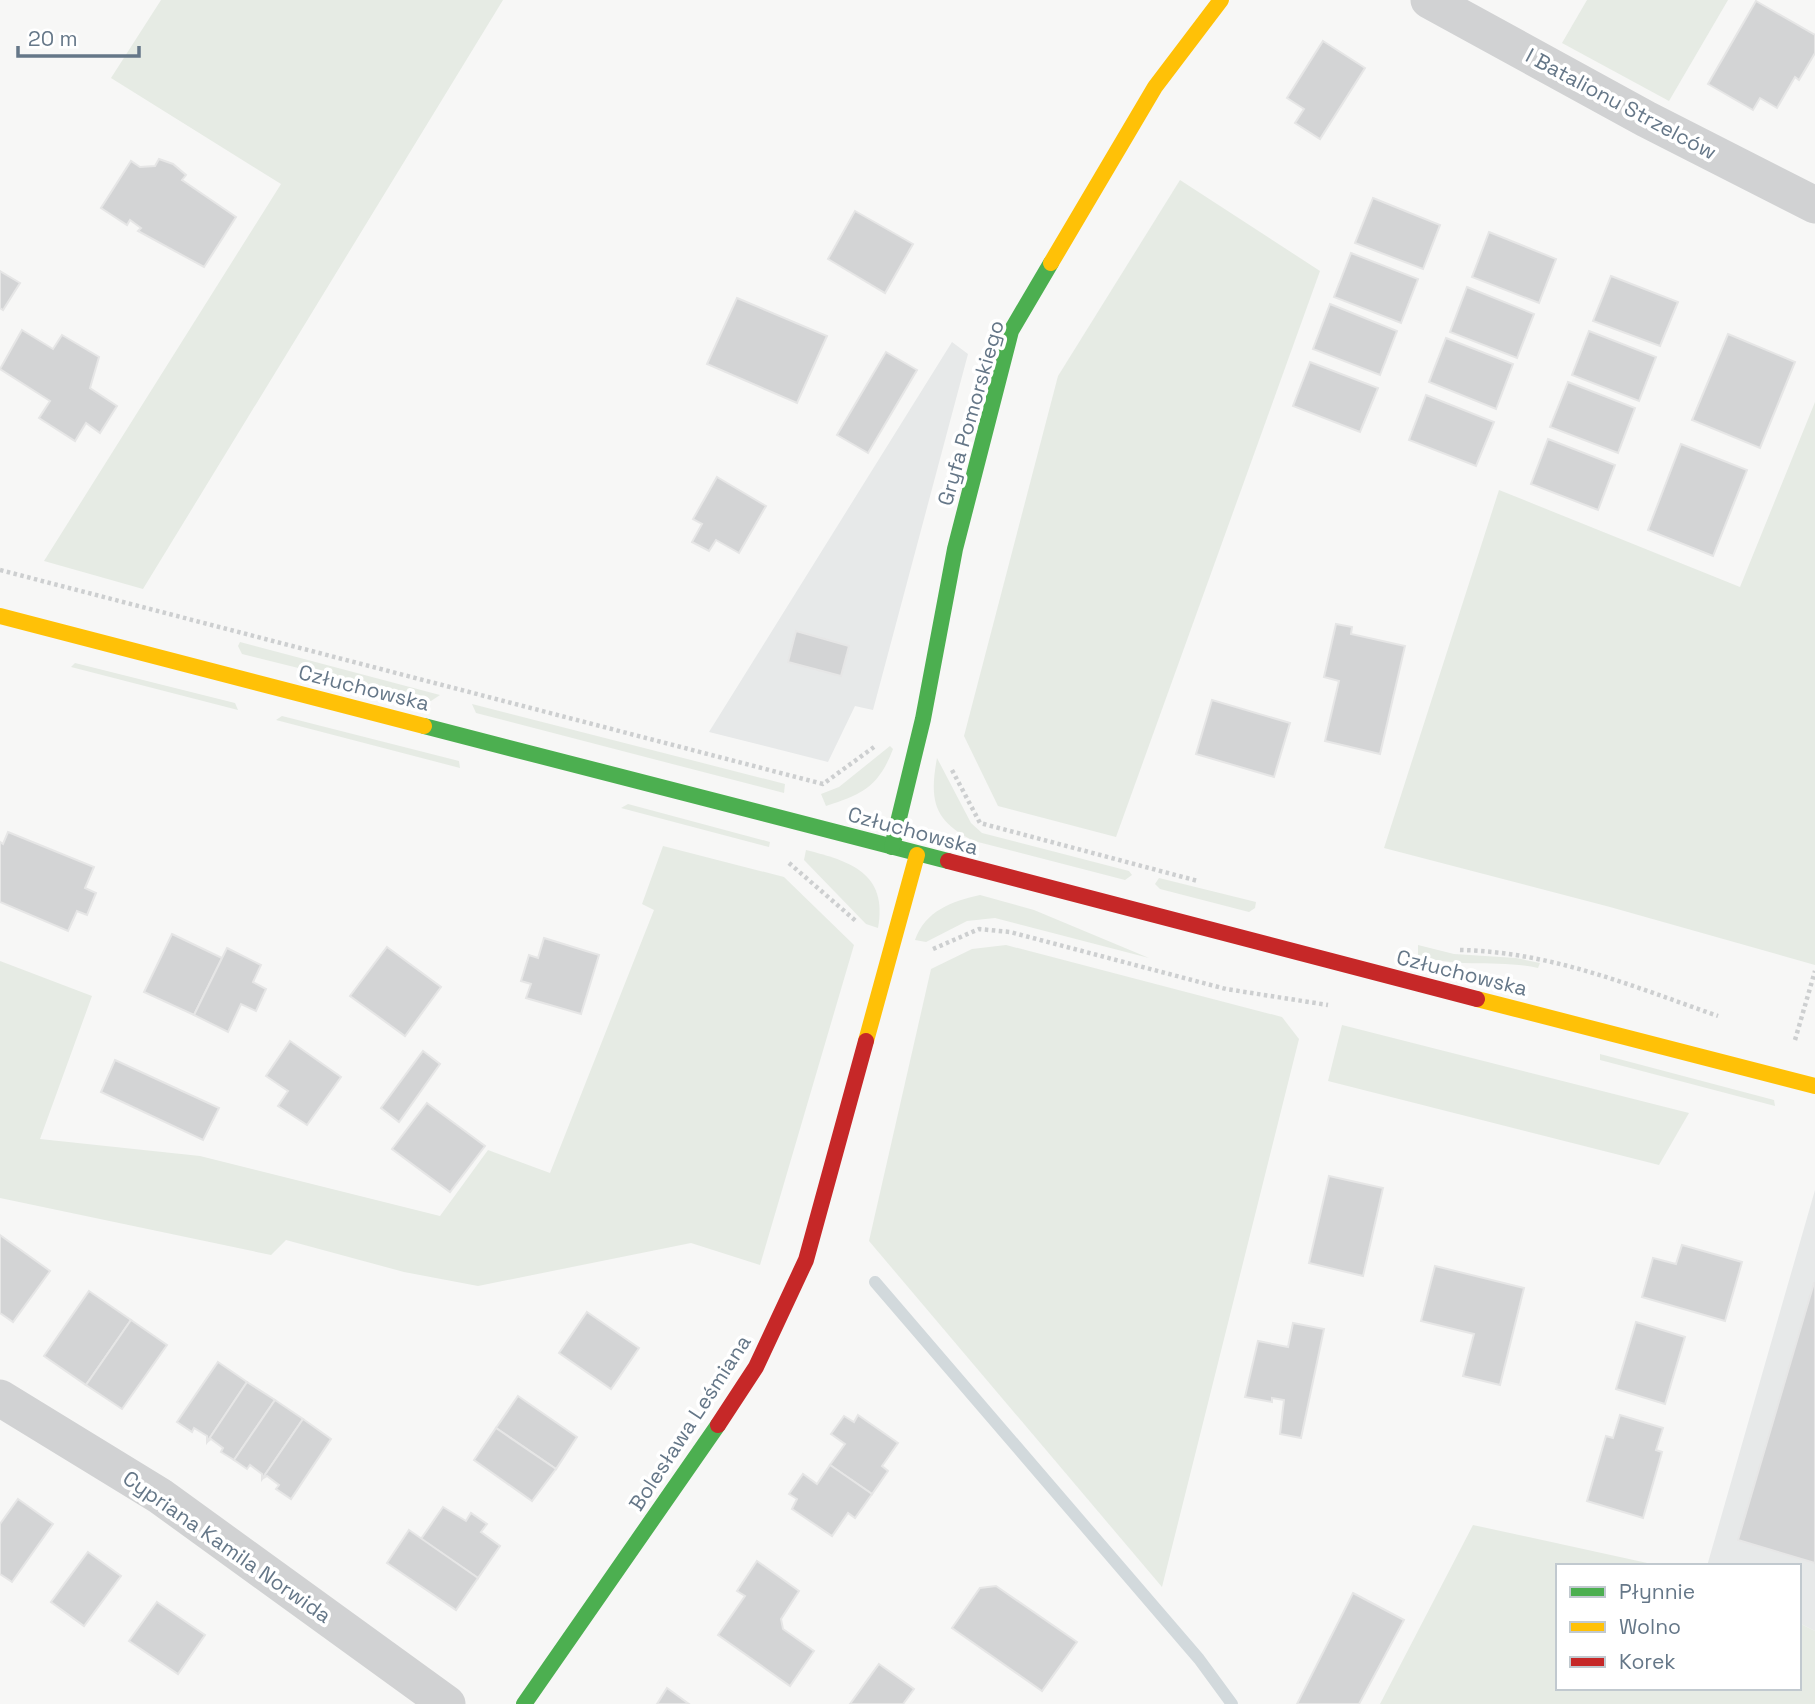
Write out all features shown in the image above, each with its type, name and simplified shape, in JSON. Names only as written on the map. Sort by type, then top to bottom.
[{"type":"main road","name":"Gryfa Pomorskiego","points":[[891,848],[923,719],[955,549],[1012,331],[1155,87],[1222,0]]},
{"type":"main road","name":"Człuchowska","points":[[0,616],[1815,1086]]},
{"type":"main road","name":"Bolesława Leśmiana","points":[[524,1704],[756,1367],[800,1272],[918,855]]},
{"type":"street","name":"I Batalionu Strzelców","points":[[1429,0],[1646,119],[1815,205]]},
{"type":"street","name":"Cypriana Kamila Norwida","points":[[0,1398],[160,1496],[447,1704]]},
{"type":"path","points":[[0,570],[823,784],[883,739]]},
{"type":"path","points":[[949,765],[980,823],[1206,883]]},
{"type":"path","points":[[782,858],[867,931]]},
{"type":"path","points":[[923,947],[933,949],[979,929],[1010,932],[1226,989],[1336,1005]]},
{"type":"path","points":[[1459,950],[1506,951],[1597,973],[1728,1020]]},
{"type":"path","points":[[1794,1042],[1815,971]]},
{"type":"path","points":[[1787,1040],[1805,1045]]},
{"type":"shaded area","points":[[161,0],[503,0],[143,589],[44,561],[281,184],[111,78]]},
{"type":"shaded area","points":[[1587,0],[1728,0],[1669,101],[1562,43]]},
{"type":"shaded area","points":[[1180,180],[1320,271],[1116,837],[998,806],[964,736],[1058,376]]},
{"type":"shaded area","points":[[952,342],[968,354],[873,710],[855,706],[828,762],[709,732]]},
{"type":"shaded area","points":[[1815,402],[1815,965],[1610,907],[1384,848],[1499,490],[1740,587]]},
{"type":"shaded area","points":[[240,642],[440,695],[431,701],[242,654],[238,646]]},
{"type":"shaded area","points":[[75,663],[235,703],[238,710],[71,667]]},
{"type":"shaded area","points":[[472,704],[785,784],[784,793],[476,713]]},
{"type":"shaded area","points":[[282,716],[459,761],[460,768],[276,720]]},
{"type":"shaded area","points":[[890,746],[893,749],[888,762],[868,787],[826,806],[821,794],[839,787]]},
{"type":"shaded area","points":[[937,758],[971,823],[982,833],[1129,871],[1132,875],[1125,880],[974,841],[950,826],[937,808],[934,786]]},
{"type":"shaded area","points":[[628,804],[770,842],[769,847],[621,808]]},
{"type":"shaded area","points":[[663,846],[784,877],[854,945],[760,1265],[691,1243],[478,1286],[404,1272],[286,1240],[271,1255],[0,1198],[0,961],[92,996],[40,1139],[200,1156],[440,1216],[488,1150],[550,1173],[654,910],[642,904]]},
{"type":"shaded area","points":[[806,850],[837,859],[862,872],[877,894],[880,909],[878,928],[866,924],[804,860]]},
{"type":"shaded area","points":[[1159,878],[1256,902],[1255,908],[1249,912],[1160,889],[1155,884]]},
{"type":"shaded area","points":[[980,895],[1034,910],[1149,958],[995,918],[967,921],[926,942],[915,940],[925,922],[941,909],[959,900]]},
{"type":"shaded area","points":[[1006,945],[1282,1017],[1299,1039],[1162,1587],[869,1241],[931,969],[972,949]]},
{"type":"shaded area","points":[[1418,945],[1454,954],[1516,958],[1540,963],[1538,968],[1447,962],[1418,955]]},
{"type":"shaded area","points":[[1342,1025],[1689,1113],[1659,1165],[1328,1081]]},
{"type":"shaded area","points":[[1600,1054],[1774,1100],[1775,1106],[1600,1060]]},
{"type":"shaded area","points":[[1815,1190],[1815,1631],[1801,1624],[1801,1564],[1708,1564]]},
{"type":"shaded area","points":[[1473,1525],[1652,1564],[1556,1564],[1556,1690],[1801,1690],[1801,1624],[1815,1631],[1815,1704],[1380,1704]]},
{"type":"building","points":[[1756,1],[1815,35],[1815,53],[1799,80],[1795,77],[1777,108],[1760,98],[1753,110],[1708,84]]},
{"type":"building","points":[[1323,41],[1365,68],[1320,139],[1295,123],[1304,109],[1287,98]]},
{"type":"building","points":[[159,159],[173,164],[186,175],[182,180],[236,217],[204,267],[138,231],[141,228],[130,220],[127,225],[101,208],[131,161],[140,167],[155,166]]},
{"type":"building","points":[[1373,198],[1440,225],[1423,269],[1355,243]]},
{"type":"building","points":[[855,211],[913,244],[885,293],[828,259]]},
{"type":"building","points":[[1489,232],[1556,259],[1539,303],[1472,277]]},
{"type":"building","points":[[1351,253],[1418,279],[1401,323],[1334,297]]},
{"type":"building","points":[[0,271],[20,283],[3,310],[0,308]]},
{"type":"building","points":[[1611,276],[1678,302],[1660,346],[1593,321]]},
{"type":"building","points":[[1467,287],[1534,314],[1517,358],[1450,332]]},
{"type":"building","points":[[737,298],[827,336],[797,403],[707,364]]},
{"type":"building","points":[[1330,304],[1397,331],[1380,375],[1313,349]]},
{"type":"building","points":[[22,330],[53,349],[62,335],[99,357],[90,388],[117,406],[100,433],[86,423],[75,441],[39,418],[50,401],[0,369]]},
{"type":"building","points":[[1589,331],[1656,357],[1639,401],[1572,375]]},
{"type":"building","points":[[1728,334],[1795,362],[1760,448],[1692,420]]},
{"type":"building","points":[[1446,338],[1513,364],[1496,409],[1429,382]]},
{"type":"building","points":[[886,352],[917,370],[868,453],[837,435]]},
{"type":"building","points":[[1310,362],[1378,388],[1360,432],[1293,406]]},
{"type":"building","points":[[1568,382],[1635,408],[1618,453],[1550,427]]},
{"type":"building","points":[[1426,395],[1494,422],[1476,466],[1409,440]]},
{"type":"building","points":[[1548,439],[1615,465],[1598,510],[1531,484]]},
{"type":"building","points":[[1681,444],[1747,470],[1713,556],[1648,530]]},
{"type":"building","points":[[717,477],[766,506],[739,553],[716,540],[709,551],[692,542],[702,524],[693,519]]},
{"type":"building","points":[[1336,624],[1352,627],[1351,634],[1405,646],[1380,754],[1325,741],[1339,681],[1324,677]]},
{"type":"building","points":[[796,631],[849,646],[841,676],[788,662]]},
{"type":"building","points":[[1212,700],[1290,723],[1274,777],[1196,754]]},
{"type":"building","points":[[8,832],[94,867],[85,888],[96,893],[87,915],[77,911],[68,931],[0,902],[0,842],[3,844]]},
{"type":"building","points":[[172,934],[222,958],[194,1015],[144,992]]},
{"type":"building","points":[[544,938],[599,955],[581,1014],[526,998],[531,984],[521,981],[529,955],[538,958]]},
{"type":"building","points":[[387,947],[441,987],[405,1036],[350,996]]},
{"type":"building","points":[[227,948],[261,965],[253,982],[266,989],[256,1011],[241,1004],[228,1032],[194,1015]]},
{"type":"building","points":[[290,1041],[341,1077],[307,1125],[278,1106],[288,1091],[266,1076]]},
{"type":"building","points":[[423,1051],[440,1064],[399,1122],[381,1108]]},
{"type":"building","points":[[115,1060],[219,1108],[203,1140],[101,1092]]},
{"type":"building","points":[[427,1103],[485,1146],[450,1192],[392,1149]]},
{"type":"building","points":[[1329,1176],[1383,1188],[1363,1276],[1309,1263]]},
{"type":"building","points":[[0,1235],[50,1271],[13,1322],[0,1313]]},
{"type":"building","points":[[1682,1245],[1742,1262],[1725,1321],[1642,1297],[1653,1258],[1676,1264]]},
{"type":"building","points":[[1435,1266],[1524,1288],[1500,1385],[1463,1376],[1474,1334],[1421,1321]]},
{"type":"building","points":[[1815,1283],[1815,1563],[1738,1540]]},
{"type":"building","points":[[89,1291],[131,1320],[86,1385],[44,1356]]},
{"type":"building","points":[[587,1312],[639,1348],[611,1389],[559,1353]]},
{"type":"building","points":[[131,1320],[167,1345],[122,1409],[86,1385]]},
{"type":"building","points":[[1636,1322],[1685,1337],[1665,1404],[1616,1389]]},
{"type":"building","points":[[1293,1323],[1324,1329],[1301,1438],[1280,1434],[1284,1400],[1272,1398],[1272,1402],[1245,1397],[1258,1341],[1288,1347]]},
{"type":"building","points":[[218,1362],[247,1382],[207,1442],[207,1436],[194,1428],[192,1432],[177,1422]]},
{"type":"building","points":[[247,1382],[275,1400],[234,1460],[221,1452],[223,1448],[211,1439],[207,1442]]},
{"type":"building","points":[[518,1396],[577,1437],[556,1469],[496,1428]]},
{"type":"building","points":[[275,1400],[303,1419],[262,1479],[262,1474],[250,1465],[247,1469],[234,1460]]},
{"type":"building","points":[[858,1415],[898,1443],[882,1466],[888,1471],[872,1494],[830,1465],[845,1444],[831,1434],[844,1416],[854,1422]]},
{"type":"building","points":[[1620,1415],[1663,1428],[1656,1450],[1662,1452],[1643,1518],[1587,1501],[1606,1436],[1613,1438]]},
{"type":"building","points":[[303,1419],[331,1439],[291,1499],[276,1489],[279,1485],[267,1476],[262,1479]]},
{"type":"building","points":[[496,1428],[556,1469],[532,1501],[474,1460]]},
{"type":"building","points":[[830,1465],[872,1494],[855,1518],[848,1513],[832,1536],[792,1509],[797,1499],[789,1494],[803,1474],[817,1484]]},
{"type":"building","points":[[18,1499],[53,1524],[12,1582],[0,1574],[0,1524]]},
{"type":"building","points":[[443,1507],[466,1521],[471,1513],[487,1524],[481,1532],[500,1546],[478,1578],[421,1539]]},
{"type":"building","points":[[409,1530],[478,1578],[456,1610],[387,1563]]},
{"type":"building","points":[[88,1552],[121,1576],[84,1626],[51,1602]]},
{"type":"building","points":[[757,1561],[799,1591],[781,1619],[783,1629],[814,1651],[790,1686],[718,1635],[745,1596],[737,1591]]},
{"type":"building","points":[[996,1586],[1077,1642],[1042,1691],[952,1628],[980,1588]]},
{"type":"building","points":[[1353,1593],[1404,1620],[1359,1704],[1297,1704]]},
{"type":"building","points":[[157,1602],[205,1635],[178,1674],[129,1641]]},
{"type":"building","points":[[879,1664],[914,1689],[903,1704],[850,1704]]},
{"type":"building","points":[[667,1688],[689,1704],[657,1704]]},
{"type":"waterway","points":[[875,1282],[1199,1659],[1232,1704]]},
{"type":"traffic: fast","points":[[892,847],[923,719],[955,549],[1011,331],[1051,263]]},
{"type":"traffic: fast","points":[[424,726],[948,861]]},
{"type":"traffic: fast","points":[[524,1704],[718,1425]]},
{"type":"traffic: slow","points":[[1051,263],[1155,87],[1221,0]]},
{"type":"traffic: slow","points":[[0,616],[424,726]]},
{"type":"traffic: slow","points":[[866,1041],[917,855]]},
{"type":"traffic: slow","points":[[1477,999],[1815,1086]]},
{"type":"traffic: jam","points":[[948,861],[1477,999]]},
{"type":"traffic: jam","points":[[718,1425],[756,1367],[806,1260],[866,1041]]}]
